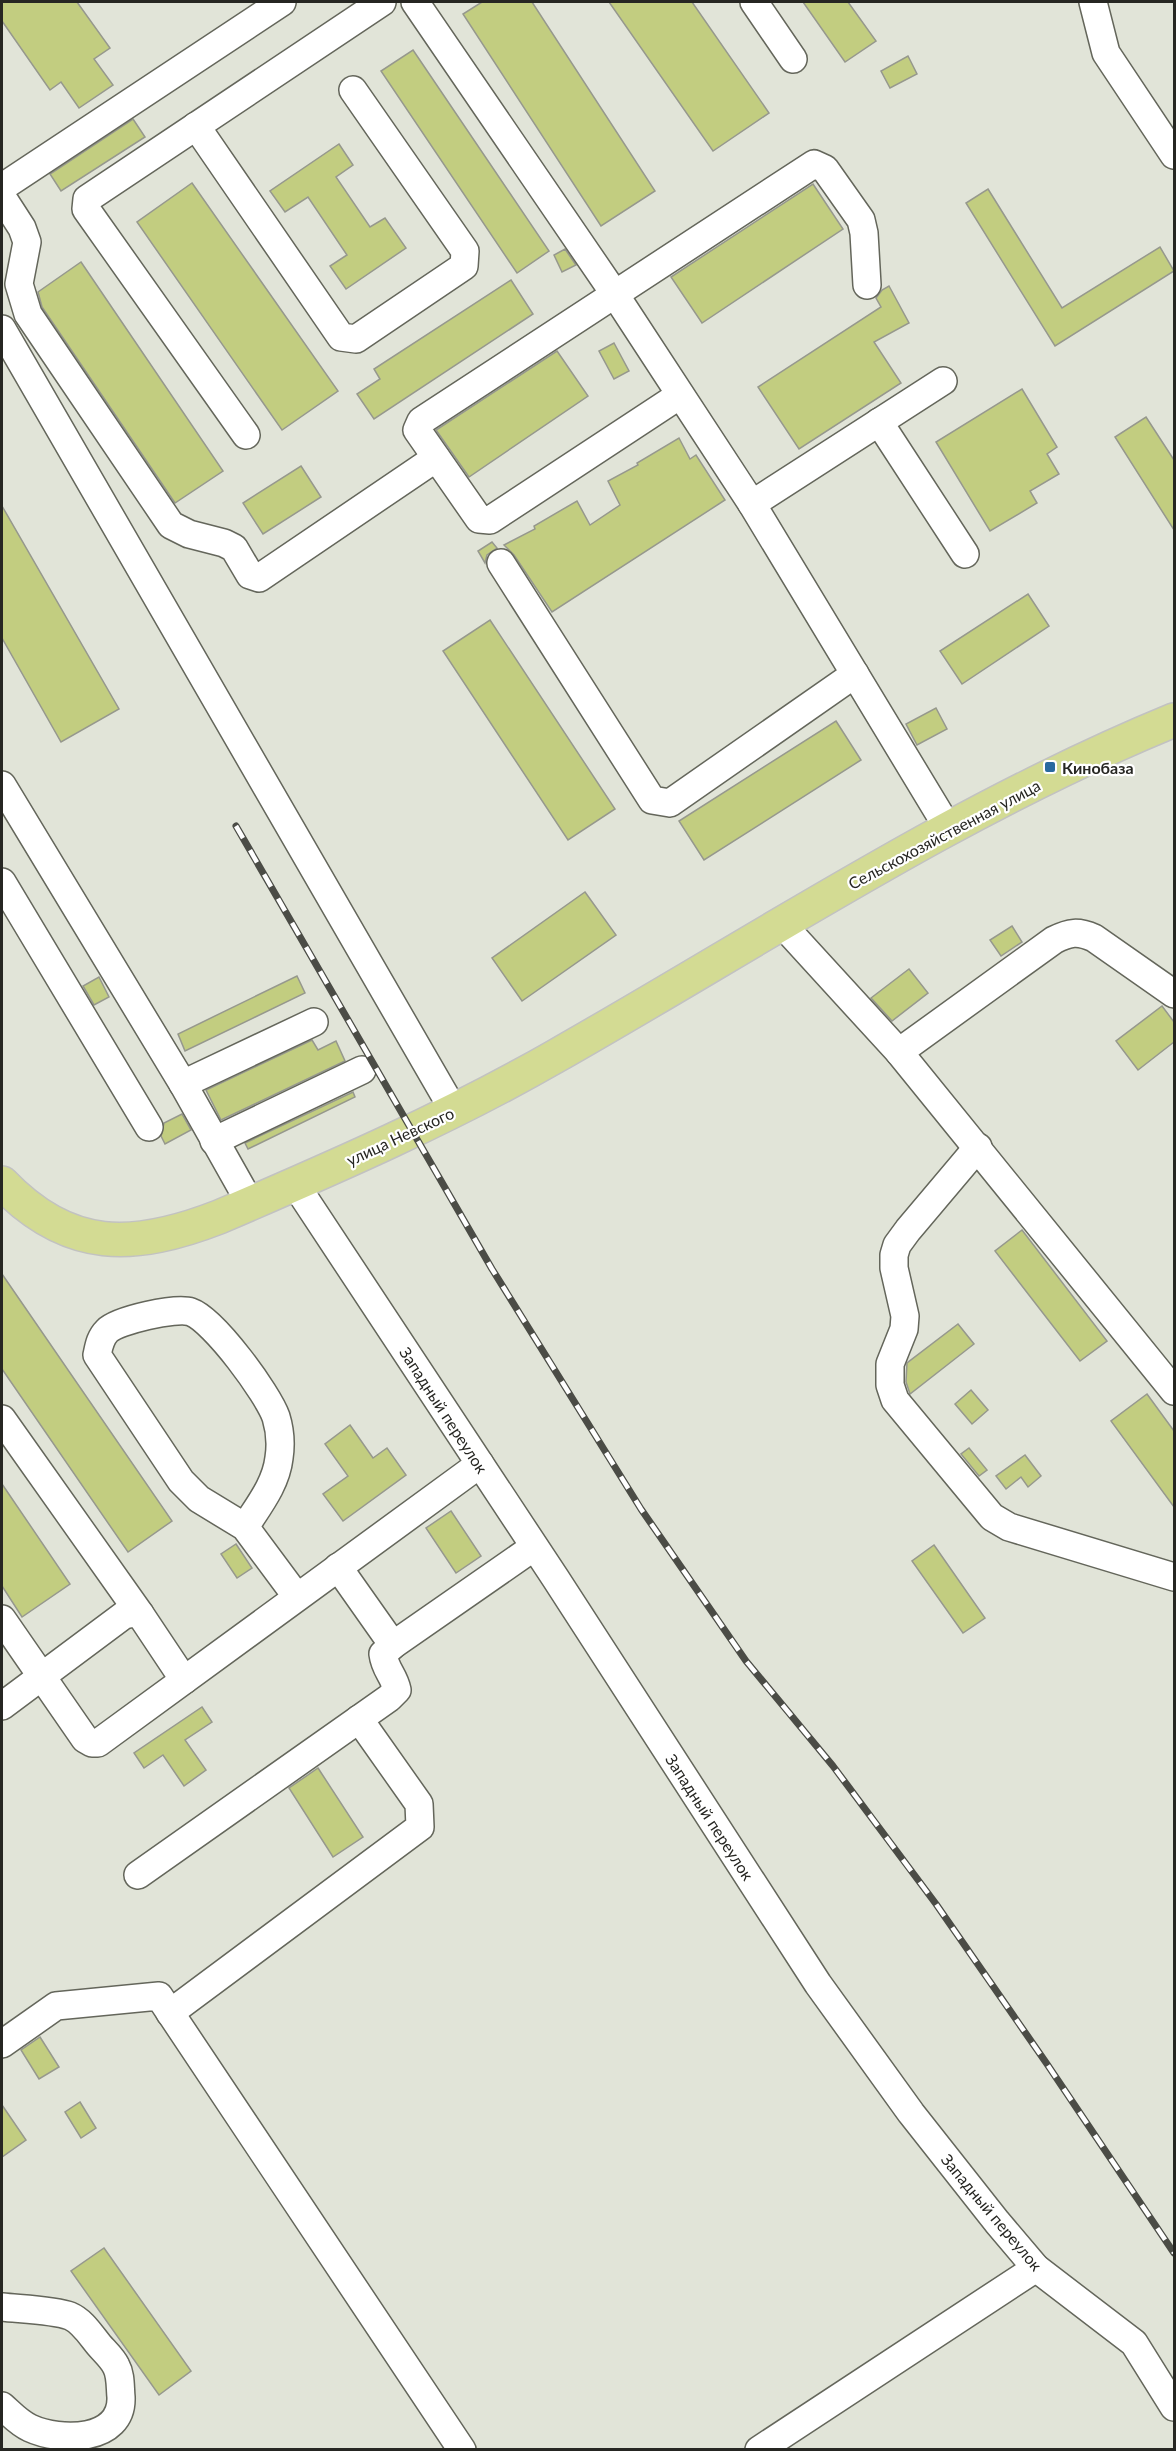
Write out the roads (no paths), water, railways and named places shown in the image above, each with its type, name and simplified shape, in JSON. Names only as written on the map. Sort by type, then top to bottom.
[{"type":"main road","name":"Сельскохозяйственная улица","points":[[781,923],[948,828],[1110,747],[1174,720]]},
{"type":"main road","name":"улица Невского","points":[[2,1183],[26,1204],[66,1229],[101,1239],[120,1241],[147,1239],[182,1231],[295,1184],[454,1111],[555,1057],[781,923]]},
{"type":"street","points":[[282,2],[4,186],[2,197],[22,228],[27,242],[19,284],[22,298],[28,314],[171,525],[189,534],[224,543],[234,548],[250,575],[259,578],[436,458]]},
{"type":"street","points":[[246,435],[86,209],[87,199],[382,2]]},
{"type":"street","points":[[415,2],[614,293],[752,504],[948,828]]},
{"type":"street","points":[[754,2],[793,59]]},
{"type":"street","points":[[1093,2],[1106,53],[1174,155]]},
{"type":"street","points":[[196,126],[341,338],[356,339],[464,266],[465,251],[353,90]]},
{"type":"street","points":[[680,395],[490,520],[479,519],[417,430],[421,421],[814,164],[825,169],[861,220],[867,285]]},
{"type":"street","points":[[2,329],[454,1111]]},
{"type":"street","points":[[752,504],[943,381]]},
{"type":"street","points":[[879,422],[965,554]]},
{"type":"street","points":[[501,563],[652,800],[670,803],[855,674]]},
{"type":"street","points":[[2,785],[183,1084],[250,1203]]},
{"type":"street","points":[[2,882],[149,1127]]},
{"type":"street","points":[[781,923],[899,1052],[1174,1392]]},
{"type":"street","points":[[899,1052],[1054,940],[1069,932],[1081,932],[1094,938],[1174,994]]},
{"type":"street","points":[[183,1084],[314,1022]]},
{"type":"street","points":[[214,1142],[362,1070]]},
{"type":"street","points":[[978,1147],[897,1245],[894,1268],[905,1316],[904,1329],[889,1372],[895,1400],[992,1517],[1009,1527],[1174,1577]]},
{"type":"street","name":"Западный переулок","points":[[295,1184],[818,1984],[911,2113],[997,2222],[1036,2268],[1134,2343],[1174,2407]]},
{"type":"street","points":[[245,1527],[274,1482],[280,1440],[276,1416],[241,1361],[224,1339],[190,1312],[178,1311],[127,1320],[108,1329],[99,1342],[98,1355],[181,1481],[199,1499],[245,1527],[297,1597]]},
{"type":"street","points":[[2,1419],[184,1680]]},
{"type":"street","points":[[2,1618],[85,1739],[98,1743],[480,1464]]},
{"type":"street","points":[[138,1875],[389,1698],[397,1690],[395,1681],[385,1666],[383,1654],[534,1547]]},
{"type":"street","points":[[338,1567],[393,1645]]},
{"type":"street","points":[[2,1706],[124,1615],[140,1614]]},
{"type":"street","points":[[170,2013],[420,1827],[418,1804],[359,1719]]},
{"type":"street","points":[[2,2044],[56,2006],[159,1996],[462,2450]]},
{"type":"street","points":[[759,2450],[1036,2268]]},
{"type":"street","points":[[2,2307],[69,2316],[81,2323],[116,2366],[120,2377],[121,2409],[114,2423],[97,2431],[77,2436],[60,2436],[33,2429],[19,2422],[2,2406]]},
{"type":"railway","points":[[236,826],[492,1269],[641,1509],[746,1661],[833,1766],[936,1904],[1174,2253]]},
{"type":"place","name":"Кинобаза","points":[[1050,767]]}]
